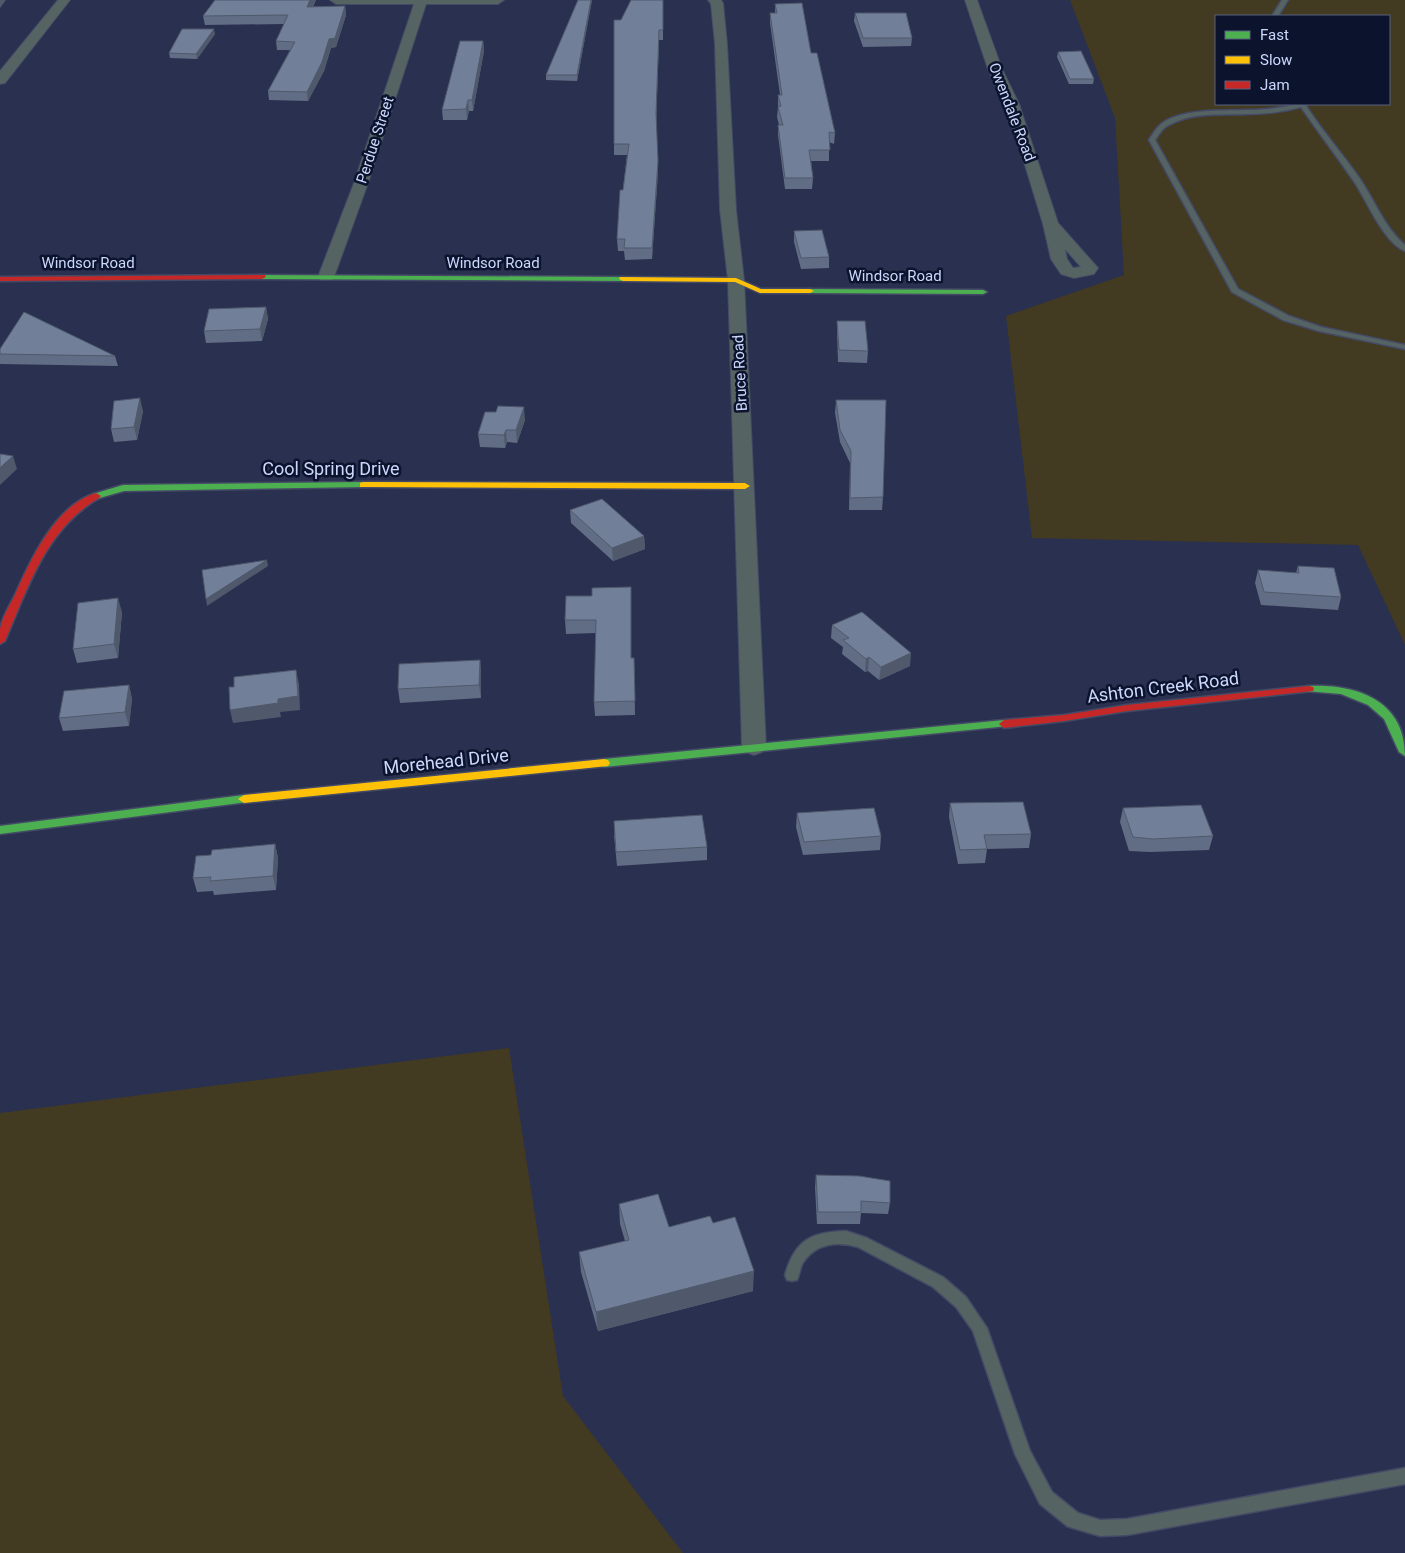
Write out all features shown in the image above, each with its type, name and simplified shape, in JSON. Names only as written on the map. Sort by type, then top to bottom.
[{"type":"street","points":[[0,80],[64,0]]},
{"type":"street","points":[[336,0],[498,0]]},
{"type":"street","name":"Bruce Road","points":[[714,0],[717,3],[721,44],[728,210],[736,280],[754,747]]},
{"type":"street","name":"Owendale Road","points":[[971,0],[995,69],[1012,104],[1051,224]]},
{"type":"street","name":"Perdue Street","points":[[326,277],[361,183],[421,1]]},
{"type":"street","name":"Windsor Road","points":[[0,279],[326,277],[736,280],[760,291],[983,292]]},
{"type":"street","name":"Cool Spring Drive","points":[[0,641],[36,560],[53,535],[77,506],[91,498],[123,488],[357,485],[745,486]]},
{"type":"street","name":"Ashton Creek Road","points":[[896,734],[1064,718],[1136,707],[1322,688],[1337,689],[1359,696],[1376,705],[1387,716],[1405,752]]},
{"type":"street","name":"Morehead Drive","points":[[0,830],[303,792],[896,734]]},
{"type":"lane","points":[[1276,15],[1285,0]]},
{"type":"lane","points":[[1405,249],[1381,225],[1364,190],[1302,105],[1264,112],[1189,116],[1172,120],[1155,132],[1152,140],[1235,290],[1286,318],[1319,329],[1405,347]]},
{"type":"lane","points":[[792,1275],[797,1258],[811,1245],[825,1238],[846,1237],[862,1242],[938,1282],[961,1302],[979,1328],[1023,1454],[1046,1498],[1073,1520],[1100,1528],[1127,1527],[1405,1476]]},
{"type":"shaded area","points":[[1070,0],[1405,0],[1405,645],[1358,545],[1032,538],[1006,316],[1124,275],[1115,118]]},
{"type":"shaded area","points":[[509,1048],[563,1396],[683,1553],[0,1553],[0,1113]]},
{"type":"building","points":[[215,0],[310,0],[307,7],[345,6],[335,38],[329,39],[322,62],[307,92],[268,91],[295,42],[276,41],[288,15],[203,16]]},
{"type":"building","points":[[578,0],[591,0],[577,75],[546,75]]},
{"type":"building","points":[[631,0],[663,0],[663,30],[659,30],[656,113],[658,161],[652,248],[624,248],[625,239],[617,239],[620,190],[623,190],[629,144],[614,144],[614,20],[621,20]]},
{"type":"building","points":[[802,3],[811,53],[817,53],[835,133],[829,132],[830,150],[809,150],[813,178],[785,178],[778,125],[783,125],[778,107],[781,106],[778,95],[782,95],[770,13],[777,13],[775,4]]},
{"type":"building","points":[[855,13],[906,13],[912,38],[863,38]]},
{"type":"building","points":[[182,29],[214,29],[196,54],[169,53]]},
{"type":"building","points":[[460,41],[483,41],[472,100],[468,100],[466,109],[442,110]]},
{"type":"building","points":[[1081,51],[1094,79],[1070,79],[1058,52]]},
{"type":"building","points":[[822,230],[829,257],[801,258],[794,231]]},
{"type":"building","points":[[266,307],[260,329],[204,331],[209,309]]},
{"type":"building","points":[[24,312],[115,356],[0,354],[0,349]]},
{"type":"building","points":[[837,321],[865,321],[868,351],[839,350]]},
{"type":"building","points":[[140,398],[134,427],[111,429],[114,401]]},
{"type":"building","points":[[836,400],[886,400],[883,497],[850,498],[851,451],[840,430]]},
{"type":"building","points":[[498,406],[524,407],[516,430],[506,430],[504,435],[478,434],[485,412],[496,412]]},
{"type":"building","points":[[0,454],[13,456],[0,468]]},
{"type":"building","points":[[602,499],[644,536],[612,548],[570,510]]},
{"type":"building","points":[[267,560],[206,599],[202,570]]},
{"type":"building","points":[[1298,566],[1334,568],[1341,597],[1264,592],[1258,570],[1299,573]]},
{"type":"building","points":[[631,587],[631,658],[634,658],[635,701],[594,702],[596,620],[565,620],[566,596],[592,596],[592,588]]},
{"type":"building","points":[[118,598],[114,644],[73,649],[78,603]]},
{"type":"building","points":[[862,612],[911,653],[881,667],[869,657],[866,659],[843,640],[849,638],[832,625]]},
{"type":"building","points":[[480,660],[479,685],[398,689],[399,664]]},
{"type":"building","points":[[296,670],[298,696],[278,699],[278,703],[230,710],[229,687],[234,687],[234,677]]},
{"type":"building","points":[[129,685],[125,712],[59,718],[64,691]]},
{"type":"building","points":[[1023,802],[1031,834],[984,835],[987,849],[960,850],[950,803]]},
{"type":"building","points":[[1201,805],[1213,836],[1153,839],[1133,837],[1123,808]]},
{"type":"building","points":[[874,808],[881,836],[804,842],[797,813]]},
{"type":"building","points":[[702,815],[707,847],[616,852],[614,821]]},
{"type":"building","points":[[275,844],[273,876],[210,881],[211,877],[193,878],[196,856],[211,855],[212,850]]},
{"type":"building","points":[[816,1175],[859,1176],[890,1181],[890,1203],[861,1201],[861,1212],[818,1212]]},
{"type":"building","points":[[658,1194],[669,1227],[710,1216],[713,1223],[735,1217],[754,1271],[596,1312],[579,1252],[629,1240],[619,1204]]},
{"type":"traffic: fast","points":[[262,277],[623,279]]},
{"type":"traffic: fast","points":[[810,291],[983,292]]},
{"type":"traffic: fast","points":[[96,496],[123,488],[363,485]]},
{"type":"traffic: fast","points":[[1309,689],[1330,689],[1352,693],[1372,702],[1388,717],[1405,752]]},
{"type":"traffic: fast","points":[[604,763],[1004,724]]},
{"type":"traffic: fast","points":[[0,830],[244,799]]},
{"type":"traffic: slow","points":[[623,279],[736,280],[760,291],[810,291]]},
{"type":"traffic: slow","points":[[363,485],[745,486]]},
{"type":"traffic: slow","points":[[244,799],[604,763]]},
{"type":"traffic: jam","points":[[0,279],[262,277]]},
{"type":"traffic: jam","points":[[0,641],[26,580],[49,539],[78,506],[96,496]]},
{"type":"traffic: jam","points":[[1004,724],[1064,718],[1127,708],[1309,689]]}]
